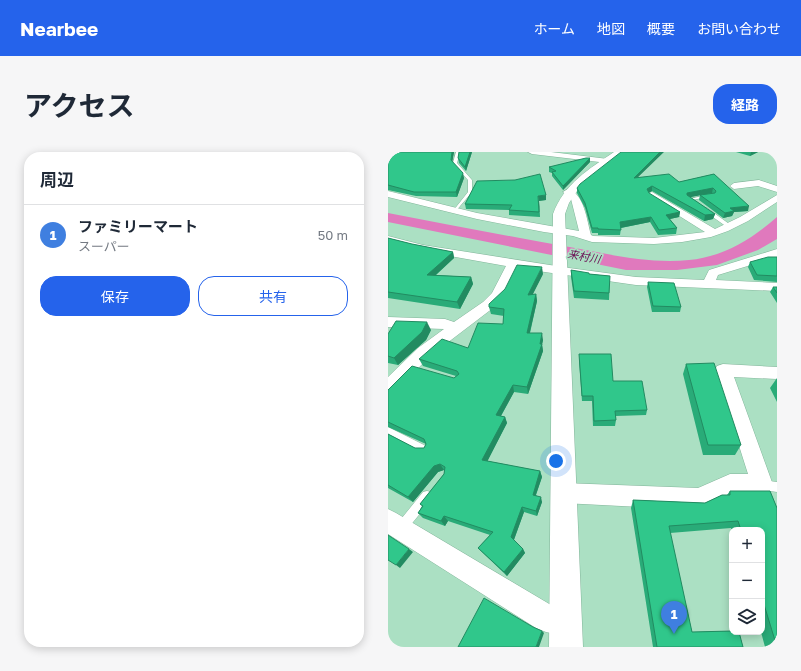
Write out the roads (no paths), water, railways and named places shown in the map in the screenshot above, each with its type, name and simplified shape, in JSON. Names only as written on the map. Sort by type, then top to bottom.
[{"type":"street","points":[[532,152],[608,161]]},
{"type":"street","points":[[566,647],[559,214],[561,203],[568,192],[620,152]]},
{"type":"street","points":[[734,186],[760,182],[777,189]]},
{"type":"street","points":[[568,192],[575,198],[586,237]]},
{"type":"street","points":[[388,194],[455,211],[559,233],[575,233],[586,237],[604,240],[654,241],[682,239],[713,232],[744,219],[777,198]]},
{"type":"street","points":[[652,195],[713,232]]},
{"type":"street","points":[[389,239],[422,248],[513,264],[636,280],[777,287]]},
{"type":"street","points":[[708,283],[713,274],[777,254]]},
{"type":"street","points":[[388,388],[413,367],[424,352],[488,305],[498,295],[513,264]]},
{"type":"street","points":[[388,322],[445,324],[455,328]]},
{"type":"street","points":[[563,493],[699,499],[730,484],[769,486],[722,370],[777,373]]},
{"type":"street","points":[[394,525],[546,618],[566,622]]},
{"type":"lane","points":[[455,211],[470,192],[470,180],[455,163],[458,152]]},
{"type":"lane","points":[[711,195],[689,199],[729,226]]},
{"type":"lane","points":[[388,431],[424,450]]},
{"type":"lane","points":[[394,525],[434,487]]},
{"type":"water","name":"来村川","points":[[388,213],[646,260],[689,260],[714,255],[736,246],[757,233],[777,217],[777,239],[758,250],[717,265],[677,270],[626,270],[388,222]]},
{"type":"place","name":"ファミリーマート","points":[[674,634]]}]
